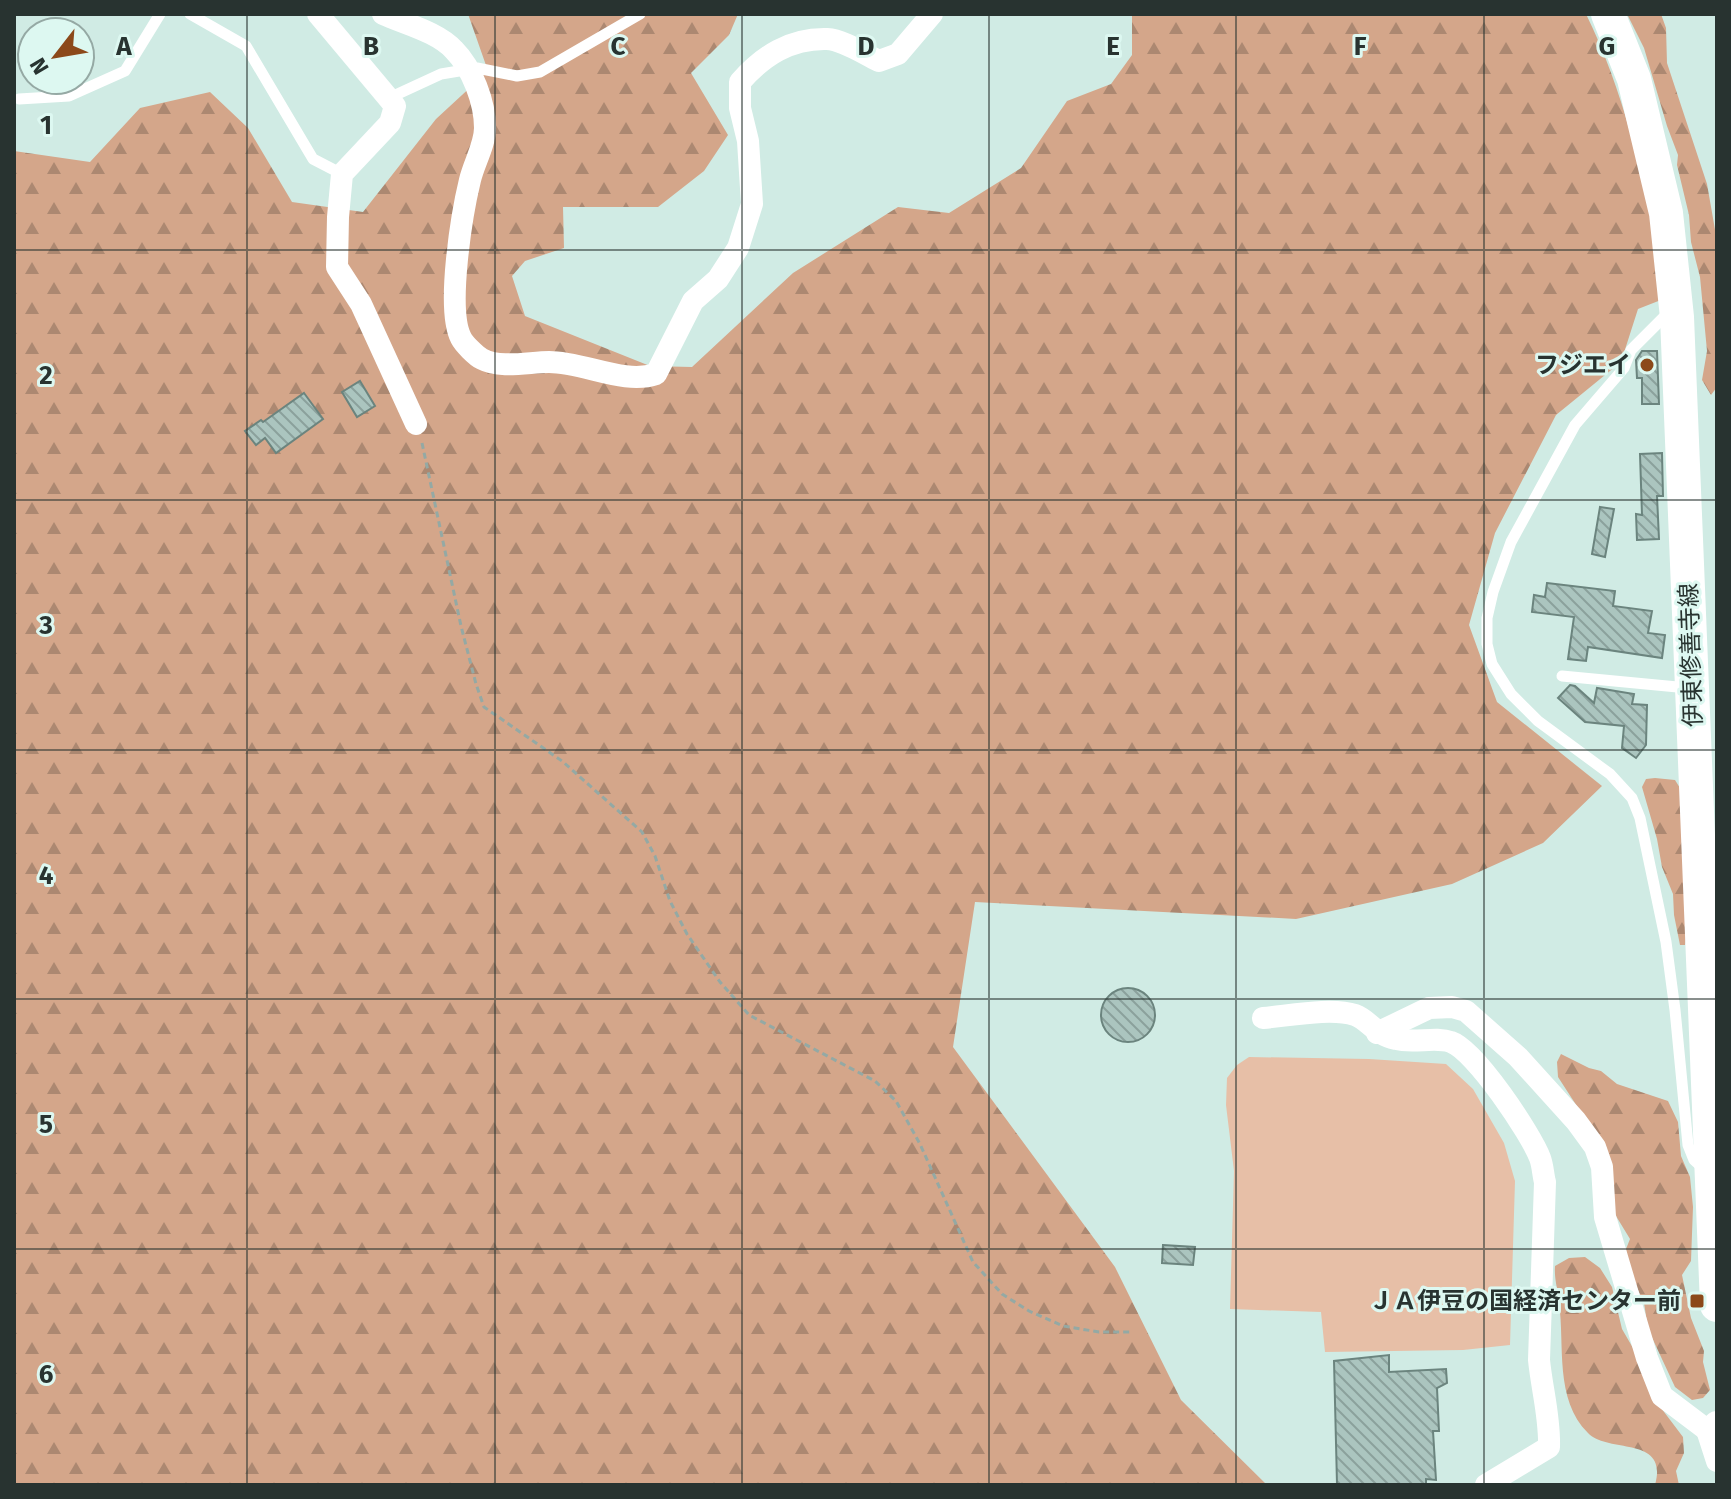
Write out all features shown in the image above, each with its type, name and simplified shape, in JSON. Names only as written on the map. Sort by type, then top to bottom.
[{"type":"main road","name":"伊東修善寺線","points":[[1608,14],[1634,79],[1666,213],[1676,306],[1717,1305]]},
{"type":"street","points":[[318,14],[395,106],[390,123],[342,174],[337,267],[361,304],[416,424]]},
{"type":"street","points":[[383,14],[452,48],[469,69],[484,114],[485,131],[470,181],[456,274],[456,318],[461,339],[483,359],[521,364],[582,364],[642,379],[656,374],[693,301],[718,279],[738,248],[752,204],[748,141],[740,108],[740,82],[756,63],[782,46],[813,41],[829,39],[879,61],[898,54],[932,14]]},
{"type":"street","points":[[1377,1033],[1429,1008],[1452,1007],[1466,1011],[1518,1057],[1576,1121],[1595,1147],[1602,1167],[1605,1217],[1647,1358],[1662,1396],[1712,1425],[1717,1461]]},
{"type":"street","points":[[1263,1018],[1340,1013],[1358,1016],[1377,1033],[1413,1042],[1450,1041],[1465,1050],[1495,1084],[1540,1157],[1545,1182],[1539,1360],[1550,1421],[1549,1447],[1486,1485]]},
{"type":"lane","points":[[19,99],[69,96],[125,71],[160,14]]},
{"type":"lane","points":[[190,14],[246,46],[313,159],[342,174]]},
{"type":"lane","points":[[389,98],[441,74],[469,69],[517,76],[540,72],[640,14]]},
{"type":"lane","points":[[1676,306],[1631,350],[1624,368],[1575,425],[1511,542],[1493,592],[1487,618],[1487,644],[1492,664],[1511,694],[1538,721],[1610,774],[1632,798],[1651,862],[1666,942],[1688,1145],[1694,1160],[1712,1176]]},
{"type":"lane","points":[[1562,676],[1692,689]]},
{"type":"path","points":[[416,424],[428,462],[461,626],[484,707],[562,761],[642,832],[687,934],[720,982],[749,1015],[875,1081],[896,1101],[920,1144],[973,1262],[1002,1294],[1029,1311],[1063,1326],[1099,1332],[1133,1332]]},
{"type":"shaded area","points":[[1249,1057],[1446,1064],[1473,1089],[1504,1143],[1515,1181],[1510,1345],[1463,1350],[1325,1352],[1321,1312],[1230,1309],[1234,1171],[1226,1105],[1227,1078],[1237,1065]]},
{"type":"green space","points":[[468,14],[738,14],[729,35],[691,73],[728,135],[704,171],[658,207],[563,207],[564,248],[525,261],[512,276],[525,316],[650,366],[692,367],[793,273],[898,207],[949,213],[1021,168],[1067,101],[1111,84],[1132,55],[1132,14],[1586,14],[1615,83],[1636,153],[1666,298],[1638,309],[1621,362],[1556,415],[1495,533],[1469,625],[1497,702],[1602,786],[1543,843],[1452,884],[1296,919],[975,902],[953,1047],[1115,1267],[1181,1400],[1267,1485],[14,1485],[14,151],[90,162],[140,108],[210,92],[248,128],[292,202],[363,212],[436,119],[488,71]]},
{"type":"green space","points":[[1627,14],[1661,14],[1666,28],[1667,63],[1707,184],[1717,241],[1717,387],[1711,395],[1702,380],[1707,351],[1700,277],[1677,165],[1678,155],[1644,48]]},
{"type":"green space","points":[[1646,779],[1675,780],[1685,796],[1688,908],[1685,945],[1680,945],[1673,894],[1662,867],[1642,787]]},
{"type":"green space","points":[[1561,1054],[1601,1071],[1617,1084],[1668,1101],[1678,1122],[1681,1156],[1690,1177],[1693,1207],[1691,1261],[1682,1275],[1691,1318],[1704,1351],[1703,1362],[1710,1390],[1703,1398],[1692,1400],[1675,1387],[1648,1329],[1644,1303],[1628,1268],[1626,1249],[1630,1239],[1616,1216],[1582,1114],[1558,1077],[1557,1062]]},
{"type":"green space","points":[[1585,1257],[1600,1268],[1612,1287],[1622,1329],[1652,1396],[1683,1437],[1684,1453],[1676,1471],[1679,1485],[1655,1485],[1657,1469],[1653,1459],[1634,1448],[1597,1439],[1577,1419],[1570,1404],[1563,1371],[1555,1266],[1569,1258]]},
{"type":"building","name":"フジエイ","points":[[1642,351],[1657,351],[1659,404],[1642,404],[1642,378],[1637,378],[1636,360]]},
{"type":"building","points":[[360,381],[375,406],[357,417],[342,392]]},
{"type":"building","points":[[304,393],[323,419],[276,453],[265,438],[256,445],[245,431]]},
{"type":"building","points":[[1662,453],[1663,496],[1657,496],[1659,539],[1637,540],[1636,514],[1642,515],[1640,454]]},
{"type":"building","points":[[1600,507],[1614,509],[1605,557],[1592,554]]},
{"type":"building","points":[[1547,583],[1615,591],[1613,606],[1652,611],[1648,633],[1665,635],[1662,658],[1588,647],[1586,661],[1568,659],[1574,617],[1532,612],[1534,595],[1545,597]]},
{"type":"building","points":[[1570,685],[1594,703],[1597,688],[1634,694],[1632,704],[1647,705],[1646,745],[1636,758],[1622,748],[1624,726],[1585,722],[1558,698]]},
{"type":"building","points":[[1128,988],[1147,996],[1155,1015],[1147,1034],[1128,1042],[1109,1034],[1101,1015],[1109,996]]},
{"type":"building","points":[[1163,1245],[1195,1247],[1193,1265],[1162,1263]]},
{"type":"building","points":[[1389,1355],[1389,1372],[1446,1369],[1447,1383],[1437,1388],[1439,1431],[1433,1431],[1436,1480],[1426,1479],[1426,1484],[1337,1484],[1334,1361]]},
{"type":"place","name":"フジエイ","points":[[1647,365]]},
{"type":"place","name":"ＪＡ伊豆の国経済センター前","points":[[1697,1301]]}]
